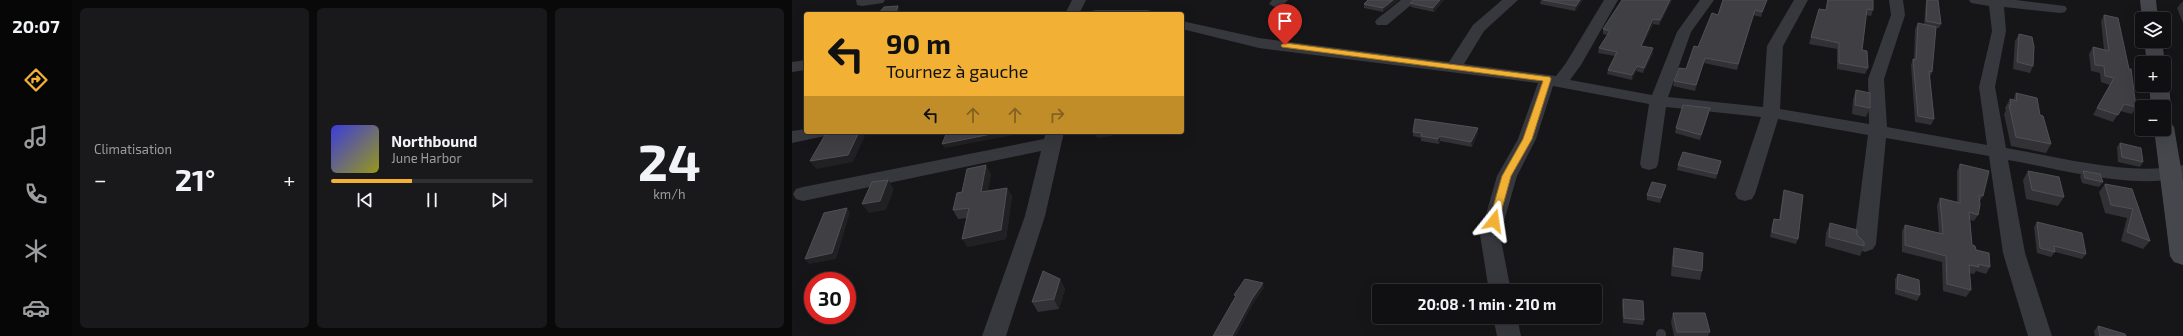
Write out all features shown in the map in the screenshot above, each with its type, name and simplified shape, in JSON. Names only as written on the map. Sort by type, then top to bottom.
[{"type":"street","points":[[863,0],[862,2],[878,0]]},
{"type":"street","points":[[1073,12],[1079,0]]},
{"type":"street","points":[[1382,22],[1410,0]]},
{"type":"street","points":[[1454,66],[1478,28],[1511,0]]},
{"type":"street","points":[[1499,284],[1490,236],[1507,176],[1527,139],[1553,81],[1573,65],[1611,0]]},
{"type":"street","points":[[1649,164],[1658,101],[1684,32],[1707,0]]},
{"type":"street","points":[[1745,194],[1771,113],[1775,46],[1801,0]]},
{"type":"street","points":[[1865,244],[1878,131],[1876,79],[1898,15],[1896,0]]},
{"type":"street","points":[[1976,0],[2008,2],[2060,9]]},
{"type":"street","points":[[2148,0],[2149,12]]},
{"type":"street","points":[[2008,2],[1999,31],[1988,86],[1997,152],[2014,253],[2040,336]]},
{"type":"street","points":[[1184,25],[1259,43],[1454,66],[1553,81],[1658,101],[1771,113],[2130,175],[2176,172]]},
{"type":"street","points":[[792,67],[804,65]]},
{"type":"street","points":[[792,137],[808,134]]},
{"type":"street","points":[[2166,136],[2176,172],[2183,256]]},
{"type":"street","points":[[803,194],[1053,138],[1045,182],[1035,216],[994,336]]},
{"type":"street","points":[[1506,324],[1509,336]]},
{"type":"building","points":[[1368,0],[1393,0],[1383,8],[1364,4]]},
{"type":"building","points":[[1414,0],[1440,0],[1433,8],[1410,3]]},
{"type":"building","points":[[1543,0],[1580,0],[1576,6]]},
{"type":"building","points":[[1622,0],[1670,0],[1660,20],[1653,19],[1641,46],[1653,48],[1644,68],[1637,66],[1632,75],[1608,70],[1617,52],[1599,48],[1610,31],[1603,29]]},
{"type":"building","points":[[1723,0],[1767,0],[1762,12],[1755,10],[1738,64],[1705,58],[1696,85],[1674,81],[1679,68],[1686,69],[1694,46],[1698,47],[1712,13],[1718,15]]},
{"type":"building","points":[[1828,0],[1873,0],[1873,10],[1867,9],[1862,50],[1867,51],[1868,68],[1839,63],[1839,43],[1811,37],[1819,9],[1826,10]]},
{"type":"building","points":[[1927,0],[1938,0],[1941,24],[1926,21]]},
{"type":"building","points":[[898,6],[896,12],[880,12],[884,7]]},
{"type":"building","points":[[2104,15],[2118,18],[2129,69],[2131,69],[2135,107],[2124,104],[2118,115],[2097,108],[2114,78],[2105,76],[2104,66],[2095,65],[2093,47],[2109,51]]},
{"type":"building","points":[[1918,23],[1936,27],[1932,72],[1929,71],[1934,119],[1918,116],[1913,59],[1916,60]]},
{"type":"building","points":[[2019,34],[2032,37],[2034,47],[2033,66],[2017,62]]},
{"type":"building","points":[[1856,90],[1870,93],[1870,108],[1855,105]]},
{"type":"building","points":[[2016,93],[2037,98],[2040,115],[2043,116],[2051,144],[2016,137],[2009,105],[2011,105],[2010,99],[2017,101]]},
{"type":"building","points":[[1683,105],[1710,108],[1701,135],[1676,128]]},
{"type":"building","points":[[1415,119],[1478,128],[1471,142],[1440,136],[1438,139],[1421,136],[1422,133],[1413,132]]},
{"type":"building","points":[[858,134],[848,155],[810,161],[825,135]]},
{"type":"building","points":[[946,134],[991,134],[942,144]]},
{"type":"building","points":[[2120,143],[2141,148],[2143,162],[2122,157]]},
{"type":"building","points":[[1683,152],[1721,161],[1717,174],[1678,165]]},
{"type":"building","points":[[1960,164],[1989,171],[1983,196],[1979,195],[1980,205],[1978,215],[1969,212],[1972,245],[1975,246],[1976,250],[1989,253],[1990,267],[1978,264],[1979,267],[1969,265],[1971,290],[1947,284],[1946,256],[1905,245],[1905,225],[1943,234],[1940,198],[1960,203]]},
{"type":"building","points":[[986,165],[981,192],[1007,188],[1001,230],[962,239],[969,208],[953,210],[957,193],[962,192],[967,169]]},
{"type":"building","points":[[2028,171],[2059,177],[2064,197],[2032,190]]},
{"type":"building","points":[[2083,171],[2100,174],[2103,182],[2085,178]]},
{"type":"building","points":[[888,180],[880,201],[862,204],[872,182]]},
{"type":"building","points":[[1652,182],[1666,185],[1661,198],[1647,195]]},
{"type":"building","points":[[2105,184],[2132,189],[2150,241],[2127,232],[2133,209],[2111,205]]},
{"type":"building","points":[[1784,190],[1803,195],[1798,239],[1772,232],[1774,219],[1780,220]]},
{"type":"building","points":[[847,208],[832,253],[805,259],[824,213]]},
{"type":"building","points":[[2037,222],[2082,233],[2086,254],[2054,246],[2055,252],[2040,248]]},
{"type":"building","points":[[1830,223],[1857,230],[1857,235],[1864,242],[1864,246],[1829,237]]},
{"type":"building","points":[[1674,248],[1703,253],[1702,271],[1673,266]]},
{"type":"building","points":[[1043,271],[1060,279],[1054,299],[1032,302]]},
{"type":"building","points":[[1898,274],[1919,280],[1920,295],[1897,289]]},
{"type":"building","points":[[1245,279],[1263,283],[1252,299],[1232,336],[1213,336],[1236,296],[1234,295]]},
{"type":"building","points":[[1623,299],[1643,301],[1644,320],[1624,318]]},
{"type":"building","points":[[1673,313],[1705,313],[1710,332],[1677,332]]},
{"type":"building","points":[[2098,326],[2125,334],[2126,336],[2100,336]]},
{"type":"route","points":[[1285,45],[1411,60],[1547,79],[1527,139],[1507,176],[1494,221]]}]
